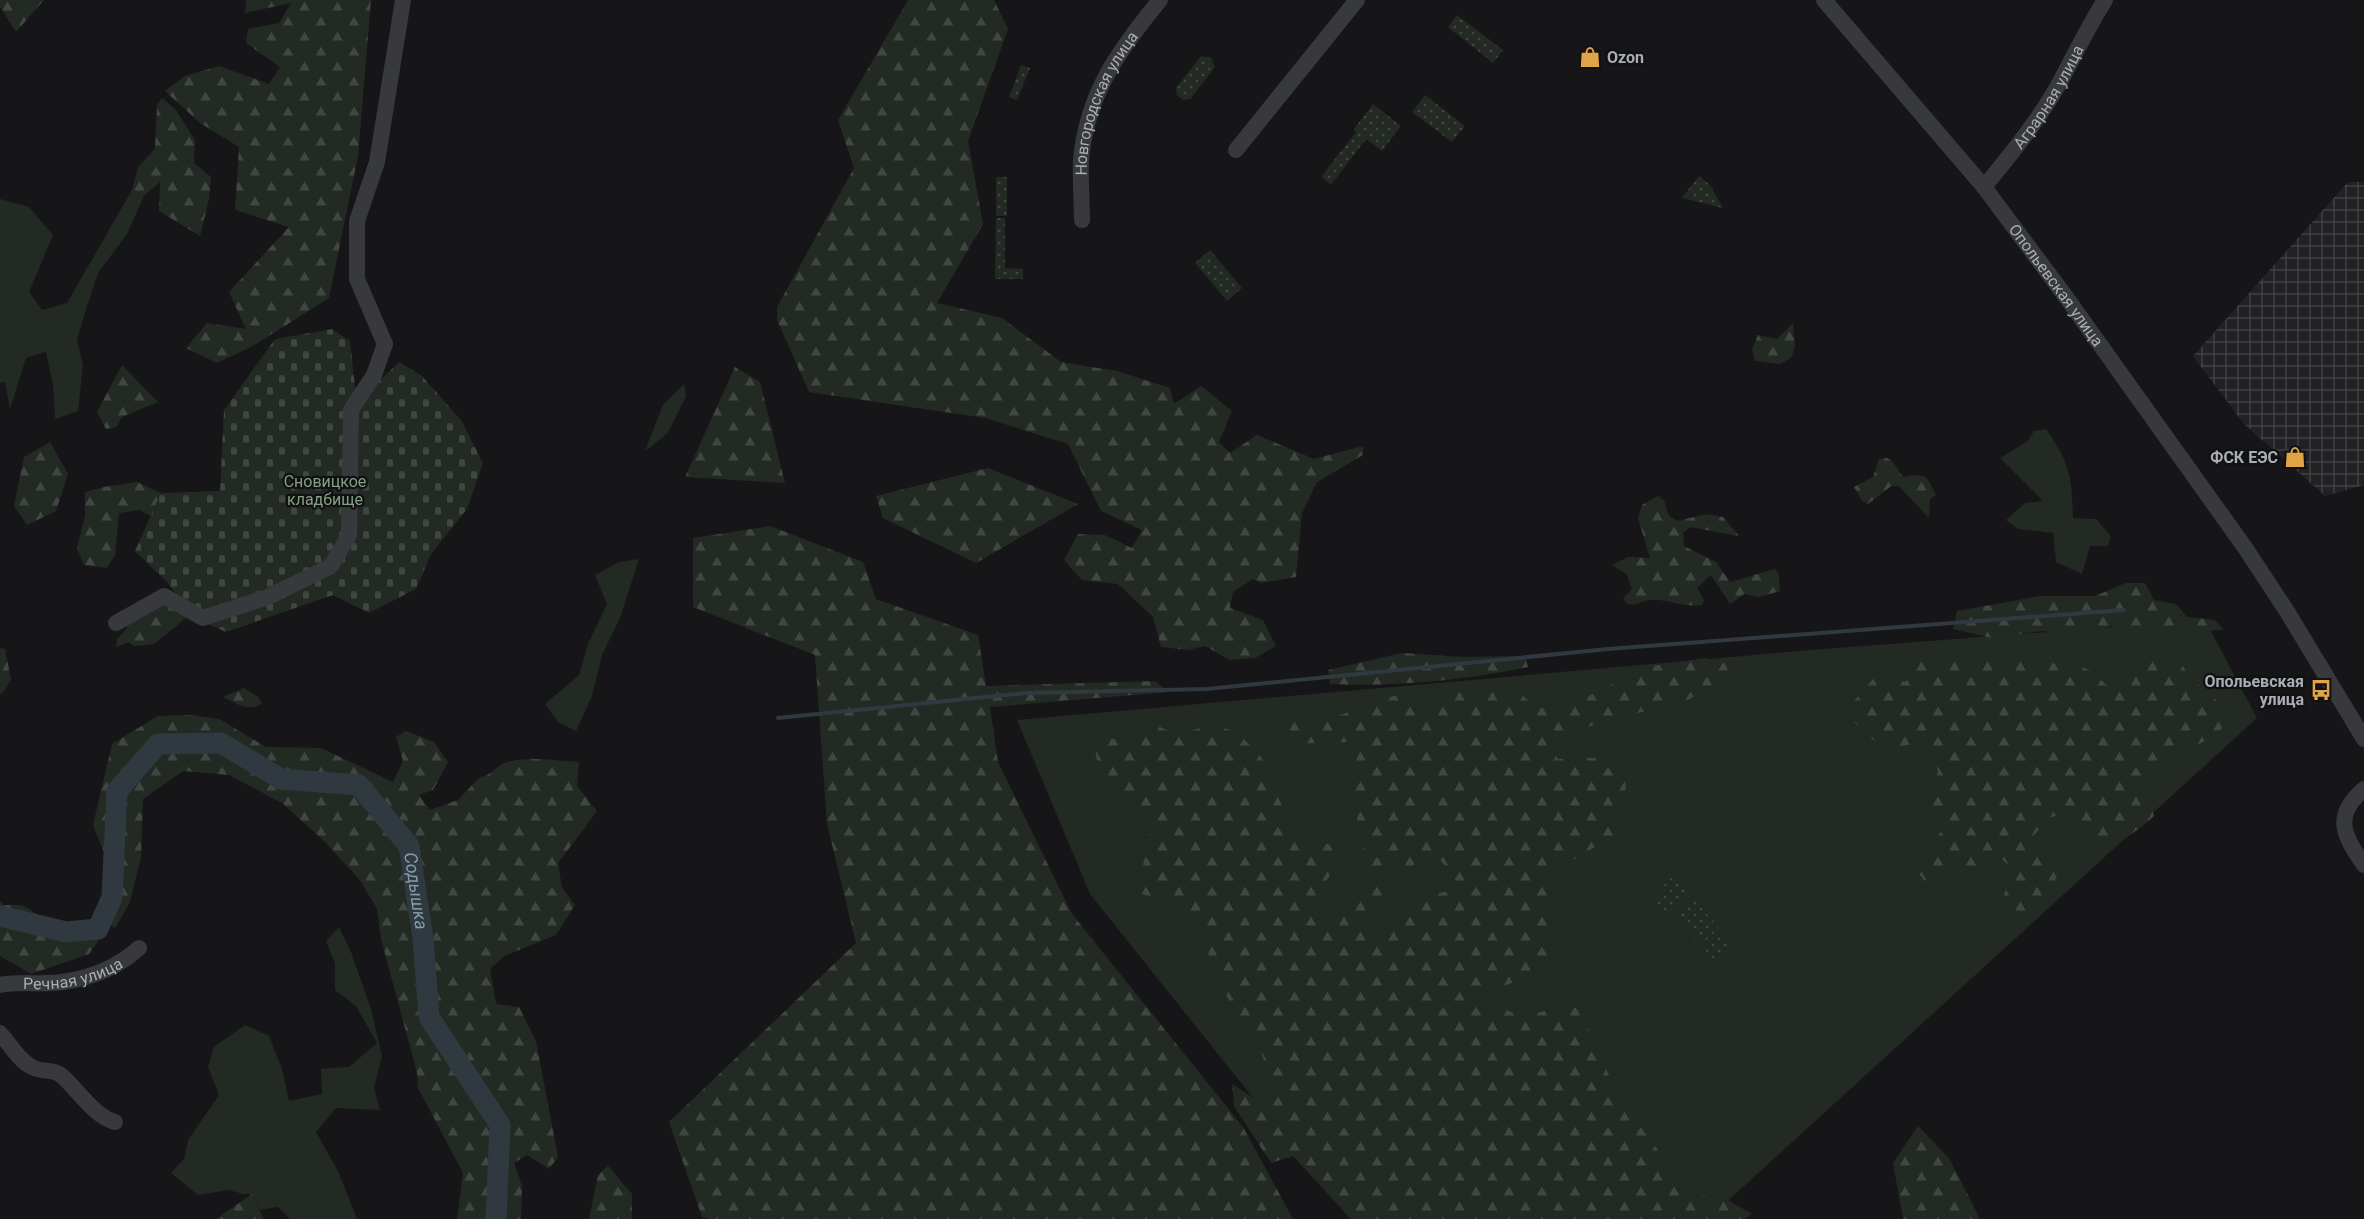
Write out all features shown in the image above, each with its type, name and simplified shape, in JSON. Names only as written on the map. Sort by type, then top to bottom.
[{"type":"street","points":[[116,622],[164,596],[203,618],[268,597],[332,566],[349,535],[351,410],[374,375],[385,345],[357,279],[357,221],[377,162],[404,0]]},
{"type":"street","name":"Новгородская улица","points":[[1082,220],[1081,160],[1094,98],[1123,48],[1160,0]]},
{"type":"street","points":[[1236,150],[1357,0]]},
{"type":"street","name":"Опольевская улица","points":[[1824,0],[1984,187],[2066,297],[2246,549],[2288,613],[2364,739]]},
{"type":"street","name":"Аграрная улица","points":[[1984,187],[2020,142],[2059,83],[2084,33],[2105,0]]},
{"type":"street","points":[[2364,789],[2355,797],[2345,816],[2343,830],[2364,865]]},
{"type":"street","name":"Речная улица","points":[[0,985],[62,982],[90,976],[126,960],[139,948]]},
{"type":"street","points":[[0,1033],[30,1066],[60,1074],[92,1106],[115,1122]]},
{"type":"shaded area","points":[[2348,182],[2364,182],[2364,485],[2325,496],[2244,424],[2193,356]]},
{"type":"green space","points":[[0,0],[44,0],[16,32],[0,7]]},
{"type":"green space","points":[[246,0],[371,0],[358,156],[329,298],[253,346],[217,363],[186,348],[207,323],[246,329],[229,292],[289,227],[235,210],[239,147],[200,123],[165,91],[185,76],[219,66],[269,84],[280,67],[246,43],[248,29],[279,23],[291,3],[245,13]]},
{"type":"green space","points":[[908,0],[994,0],[1008,29],[968,141],[983,224],[937,303],[1002,318],[1061,362],[1117,371],[1170,388],[1174,404],[1201,386],[1232,411],[1219,442],[1230,453],[1257,435],[1314,459],[1363,446],[1363,455],[1317,482],[1302,513],[1296,577],[1261,583],[1253,579],[1233,592],[1230,608],[1263,620],[1276,646],[1255,658],[1230,660],[1205,646],[1188,650],[1161,647],[1153,617],[1118,584],[1082,580],[1064,560],[1078,534],[1105,535],[1132,548],[1142,530],[1101,511],[1068,444],[985,418],[809,392],[777,320],[777,307],[854,168],[838,120]]},
{"type":"green space","points":[[1457,15],[1503,50],[1493,63],[1448,27]]},
{"type":"green space","points":[[1201,56],[1211,58],[1215,67],[1190,99],[1183,100],[1177,95],[1176,88]]},
{"type":"green space","points":[[1021,65],[1030,68],[1017,100],[1009,97]]},
{"type":"green space","points":[[1425,95],[1465,126],[1452,142],[1412,112]]},
{"type":"green space","points":[[162,98],[175,109],[195,140],[194,163],[211,177],[209,199],[200,236],[159,211],[160,182],[144,196],[132,190],[138,167],[155,149],[157,105]]},
{"type":"green space","points":[[1373,104],[1401,126],[1382,151],[1366,139],[1331,185],[1321,177],[1356,132],[1354,129]]},
{"type":"green space","points":[[1699,176],[1710,185],[1723,208],[1682,198]]},
{"type":"green space","points":[[996,177],[1007,177],[1007,216],[996,216]]},
{"type":"green space","points":[[132,190],[144,196],[127,234],[98,273],[77,340],[83,365],[78,411],[55,419],[53,385],[46,352],[26,358],[10,409],[5,382],[0,383],[0,199],[29,207],[53,235],[29,292],[42,310],[67,303]]},
{"type":"green space","points":[[996,218],[1005,218],[1005,268],[1023,269],[1023,279],[995,279]]},
{"type":"green space","points":[[1210,250],[1242,288],[1227,301],[1195,263]]},
{"type":"green space","points":[[1793,323],[1795,347],[1791,358],[1780,364],[1755,361],[1752,349],[1758,335],[1777,339]]},
{"type":"green space","name":"Сновицкое кладбище","points":[[332,329],[350,341],[355,387],[365,395],[399,362],[421,375],[461,420],[483,463],[467,509],[431,554],[416,589],[369,613],[333,595],[226,632],[196,619],[165,580],[135,551],[161,493],[220,491],[224,410],[275,339]]},
{"type":"green space","points":[[122,365],[158,402],[122,417],[116,427],[106,429],[97,412]]},
{"type":"green space","points":[[735,367],[760,382],[785,483],[685,477]]},
{"type":"green space","points":[[684,384],[686,396],[668,433],[645,451],[663,405]]},
{"type":"green space","points":[[2046,429],[2065,461],[2072,492],[2073,518],[2096,519],[2111,536],[2108,546],[2090,546],[2082,574],[2056,562],[2053,533],[2018,529],[2006,520],[2025,503],[2043,501],[2000,458],[2028,441],[2034,431]]},
{"type":"green space","points":[[50,442],[68,474],[56,511],[27,525],[14,506],[24,457]]},
{"type":"green space","points":[[1887,458],[1893,462],[1903,477],[1921,475],[1930,483],[1936,495],[1930,499],[1929,518],[1899,486],[1891,486],[1868,504],[1862,501],[1854,487],[1873,477],[1879,459]]},
{"type":"green space","points":[[988,468],[1078,504],[976,563],[883,518],[876,496]]},
{"type":"green space","points":[[137,482],[161,493],[151,516],[139,510],[119,513],[115,555],[107,568],[84,565],[77,548],[85,516],[85,492]]},
{"type":"green space","points":[[1658,496],[1664,500],[1669,516],[1678,521],[1706,514],[1723,517],[1739,536],[1690,527],[1683,533],[1684,546],[1716,562],[1730,582],[1775,569],[1779,575],[1780,591],[1759,597],[1744,594],[1730,604],[1711,575],[1697,588],[1704,600],[1702,605],[1656,600],[1627,604],[1623,598],[1632,589],[1627,574],[1612,565],[1628,557],[1650,558],[1638,518],[1642,505]]},
{"type":"green space","points":[[770,526],[863,562],[876,599],[978,635],[986,686],[1155,681],[1169,692],[990,707],[998,762],[1072,914],[1243,1127],[1293,1219],[710,1219],[702,1217],[669,1122],[856,943],[827,824],[815,655],[693,607],[693,538]]},
{"type":"green space","points":[[639,559],[620,618],[602,655],[592,696],[576,731],[558,722],[545,704],[579,675],[588,644],[607,604],[595,575],[619,562]]},
{"type":"green space","points":[[2126,583],[2145,583],[2154,600],[2176,604],[2187,617],[2215,620],[2224,630],[2131,633],[2112,626],[2075,635],[2041,631],[1992,638],[1953,629],[1957,611],[2041,596],[2095,596]]},
{"type":"green space","points":[[161,598],[177,604],[186,618],[154,644],[134,646],[129,642],[116,647],[117,639],[127,628],[128,621]]},
{"type":"green space","points":[[2205,620],[2257,718],[1708,1219],[1350,1219],[1090,894],[1017,720],[1811,650]]},
{"type":"green space","points":[[0,648],[5,649],[11,679],[3,693],[0,694]]},
{"type":"green space","points":[[1402,653],[1462,657],[1526,656],[1528,667],[1429,682],[1330,684],[1328,670]]},
{"type":"green space","points":[[1927,655],[1965,664],[1986,655],[2022,660],[2045,658],[2065,670],[2080,667],[2086,669],[2114,692],[2144,655],[2183,666],[2192,682],[2205,688],[2227,712],[2230,721],[2211,738],[2148,769],[2145,786],[2154,816],[2121,840],[2101,844],[2092,842],[2080,834],[2070,811],[2049,818],[2027,843],[2055,859],[2062,870],[2031,914],[2012,926],[2001,911],[2001,903],[2008,883],[2009,865],[1994,853],[1983,877],[1970,888],[1962,883],[1958,867],[1933,882],[1926,882],[1919,874],[1920,857],[1936,841],[1945,822],[1930,817],[1927,811],[1938,771],[1929,748],[1942,728],[1938,725],[1913,744],[1884,750],[1855,723],[1849,707],[1879,672],[1905,682],[1909,678],[1911,661]]},
{"type":"green space","points":[[1706,658],[1727,664],[1728,675],[1690,699],[1554,736],[1551,748],[1558,759],[1616,757],[1626,774],[1625,806],[1613,836],[1545,877],[1555,953],[1517,981],[1440,1009],[1476,999],[1525,1017],[1564,1005],[1578,1008],[1621,1101],[1661,1154],[1665,1174],[1681,1191],[1726,1199],[1752,1214],[1744,1219],[1662,1219],[1652,1213],[1648,1219],[1351,1219],[1293,1156],[1271,1163],[1234,1106],[1232,1084],[1269,1108],[1275,1096],[1261,1051],[1212,973],[1202,917],[1137,892],[1152,825],[1102,783],[1092,738],[1118,739],[1151,723],[1178,735],[1213,724],[1238,733],[1261,757],[1296,839],[1333,845],[1343,856],[1312,902],[1319,927],[1326,929],[1369,887],[1383,883],[1394,894],[1366,923],[1366,936],[1434,894],[1455,890],[1455,876],[1437,857],[1396,871],[1368,867],[1391,841],[1364,850],[1351,791],[1358,752],[1348,742],[1289,744],[1273,724],[1340,715],[1402,693],[1434,709],[1456,690],[1492,683],[1514,688],[1537,708],[1567,707],[1646,667]]},
{"type":"green space","points":[[244,688],[258,697],[262,703],[247,707],[223,697]]},
{"type":"green space","points":[[190,715],[219,719],[266,747],[321,748],[393,782],[403,761],[396,737],[406,731],[434,742],[448,762],[433,790],[419,795],[430,810],[458,800],[480,777],[488,775],[504,763],[535,759],[579,762],[577,786],[597,811],[558,863],[562,888],[575,905],[556,935],[504,956],[490,969],[496,1004],[519,1007],[536,1041],[558,1157],[549,1169],[527,1155],[514,1163],[522,1186],[521,1219],[457,1219],[463,1173],[418,1088],[417,1073],[381,939],[377,909],[360,880],[323,840],[282,803],[229,775],[183,771],[143,799],[141,857],[130,902],[115,928],[107,922],[121,895],[93,825],[112,744],[158,716]]},
{"type":"green space","points":[[1673,876],[1690,895],[1664,917],[1651,902],[1663,891],[1661,888]]},
{"type":"green space","points":[[1694,899],[1719,928],[1701,945],[1675,915]]},
{"type":"green space","points":[[0,901],[4,905],[22,905],[43,918],[103,934],[89,954],[31,974],[0,956]]},
{"type":"green space","points":[[339,927],[351,952],[371,1009],[382,1056],[374,1088],[380,1110],[336,1108],[316,1132],[338,1171],[357,1219],[290,1219],[278,1207],[260,1210],[252,1194],[229,1190],[198,1195],[171,1173],[184,1159],[188,1140],[219,1095],[208,1067],[214,1047],[245,1025],[269,1036],[282,1069],[289,1101],[322,1094],[321,1069],[349,1067],[377,1043],[356,1006],[335,990],[335,963],[326,941]]},
{"type":"green space","points":[[1722,933],[1733,944],[1715,961],[1704,949]]},
{"type":"green space","points":[[1918,1126],[1949,1158],[1980,1219],[1903,1219],[1893,1163]]},
{"type":"green space","points":[[608,1166],[632,1194],[632,1219],[589,1219],[598,1175]]},
{"type":"green space","points":[[252,1194],[264,1219],[216,1219]]},
{"type":"waterway","points":[[778,718],[1026,693],[1207,689],[1608,649],[2124,610]]},
{"type":"waterway","name":"Содышка","points":[[0,916],[66,932],[98,929],[112,897],[117,791],[158,744],[221,743],[281,779],[359,785],[409,846],[423,938],[429,1017],[500,1125],[496,1219]]},
{"type":"place","name":"Ozon","points":[[1590,57]]},
{"type":"place","name":"ФСК ЕЭС","points":[[2295,457]]},
{"type":"place","name":"Опольевская улица","points":[[2321,690]]}]
